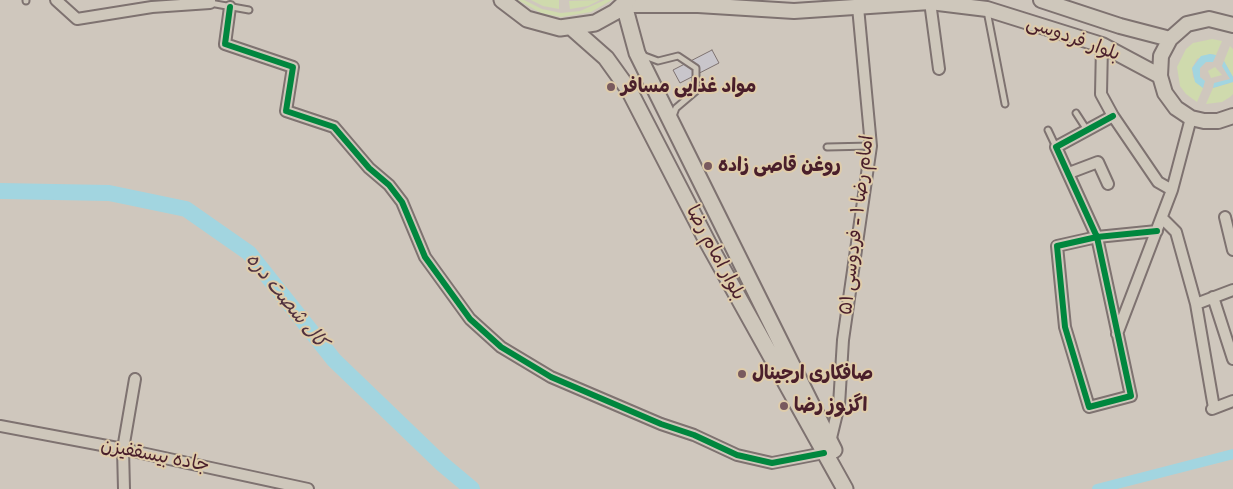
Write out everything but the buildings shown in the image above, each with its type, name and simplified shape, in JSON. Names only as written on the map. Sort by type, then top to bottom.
[{"type":"main road","points":[[502,0],[517,13],[538,24],[572,28],[595,23],[626,2]]},
{"type":"main road","name":"بلوار فردوسی","points":[[1041,0],[1120,26],[1170,39]]},
{"type":"main road","name":"بلوار امام رضا","points":[[626,2],[637,53],[726,234],[845,489]]},
{"type":"main road","name":"بلوار فردوسی","points":[[626,2],[794,11],[930,2],[987,9],[1102,44],[1160,76]]},
{"type":"main road","points":[[1232,118],[1204,121],[1191,118],[1176,108],[1170,101],[1165,93],[1160,76],[1161,56],[1170,39],[1188,24],[1209,19],[1233,25]]},
{"type":"main road","name":"بلوار امام رضا","points":[[572,28],[606,58],[629,90],[708,243],[827,447],[854,489]]},
{"type":"main road","points":[[708,243],[726,234]]},
{"type":"street","points":[[56,0],[77,19],[151,4],[210,2]]},
{"type":"street","points":[[930,2],[939,69]]},
{"type":"street","points":[[230,7],[225,44],[293,67],[286,110],[334,128],[369,168],[389,185],[402,202],[425,256],[470,319],[501,347],[551,377],[661,424],[694,435],[737,455],[772,463],[827,447]]},
{"type":"street","name":"امام رضا ۱ - فردوسی ۵۱","points":[[827,447],[839,405],[843,340],[871,146],[858,7]]},
{"type":"street","points":[[1102,44],[1101,94],[1113,116],[1158,182],[1172,190]]},
{"type":"street","points":[[1113,116],[1056,147],[1096,237],[1131,396],[1089,406],[1066,328],[1057,246],[1096,237],[1157,231]]},
{"type":"street","points":[[1116,334],[1139,272],[1162,219],[1172,190],[1191,118]]},
{"type":"street","points":[[1069,173],[1098,162],[1108,184]]},
{"type":"street","points":[[1225,217],[1233,250]]},
{"type":"street","points":[[1162,219],[1176,232],[1196,304],[1213,408],[1233,401]]},
{"type":"street","points":[[1196,304],[1233,290]]},
{"type":"street","points":[[1213,298],[1233,359]]},
{"type":"street","points":[[124,489],[123,449],[134,380]]},
{"type":"street","name":"جاده بیسقفیزن","points":[[0,426],[123,449],[299,485],[308,489]]},
{"type":"lane","points":[[210,2],[249,10]]},
{"type":"lane","points":[[987,9],[1005,104]]},
{"type":"lane","points":[[637,53],[658,61],[678,56],[696,68],[696,92],[676,108],[670,121]]},
{"type":"lane","points":[[1076,114],[1087,130]]},
{"type":"lane","points":[[1048,130],[1056,147]]},
{"type":"lane","points":[[827,147],[871,146]]},
{"type":"green space","points":[[518,0],[524,0],[542,9],[561,13],[580,11],[605,0],[612,0],[591,12],[561,17],[541,13]]},
{"type":"green space","points":[[531,0],[559,0],[559,9],[543,6]]},
{"type":"green space","points":[[600,0],[588,6],[570,9],[569,1]]},
{"type":"green space","points":[[1212,39],[1222,41],[1216,55],[1210,54],[1197,59],[1192,68],[1193,77],[1203,88],[1197,102],[1186,94],[1180,86],[1177,67],[1186,49],[1193,43]]},
{"type":"green space","points":[[1230,46],[1233,49],[1233,77],[1224,61]]},
{"type":"green space","points":[[1215,67],[1222,75],[1211,78],[1208,71]]},
{"type":"green space","points":[[1233,82],[1233,94],[1230,97],[1222,102],[1206,104],[1213,88]]},
{"type":"water","points":[[1216,55],[1213,62],[1206,62],[1200,68],[1200,77],[1205,81],[1203,88],[1195,82],[1192,68],[1201,56]]},
{"type":"water","points":[[1224,61],[1233,77],[1233,82],[1213,88],[1214,83],[1230,79],[1222,66]]},
{"type":"waterway","name":"کال شصت دره","points":[[0,191],[109,193],[186,209],[249,253],[334,360],[441,463],[472,489]]},
{"type":"waterway","name":"کال شصت دره","points":[[1097,489],[1233,454]]},
{"type":"cycle path","points":[[230,7],[225,44],[293,67],[286,111],[334,127],[369,168],[389,185],[402,202],[425,257],[470,319],[501,347],[551,377],[661,424],[694,435],[737,455],[772,463],[824,453]]},
{"type":"cycle path","points":[[1113,116],[1056,147],[1097,237],[1131,396],[1089,407],[1065,327],[1057,246],[1097,237],[1157,231]]},
{"type":"place","name":"مواد غذایی مسافر","points":[[611,87]]},
{"type":"place","name":"روغن قاصی زاده","points":[[708,166]]},
{"type":"place","name":"صافکاری ارجینال","points":[[742,374]]},
{"type":"place","name":"اگزوز رضا","points":[[784,406]]}]
